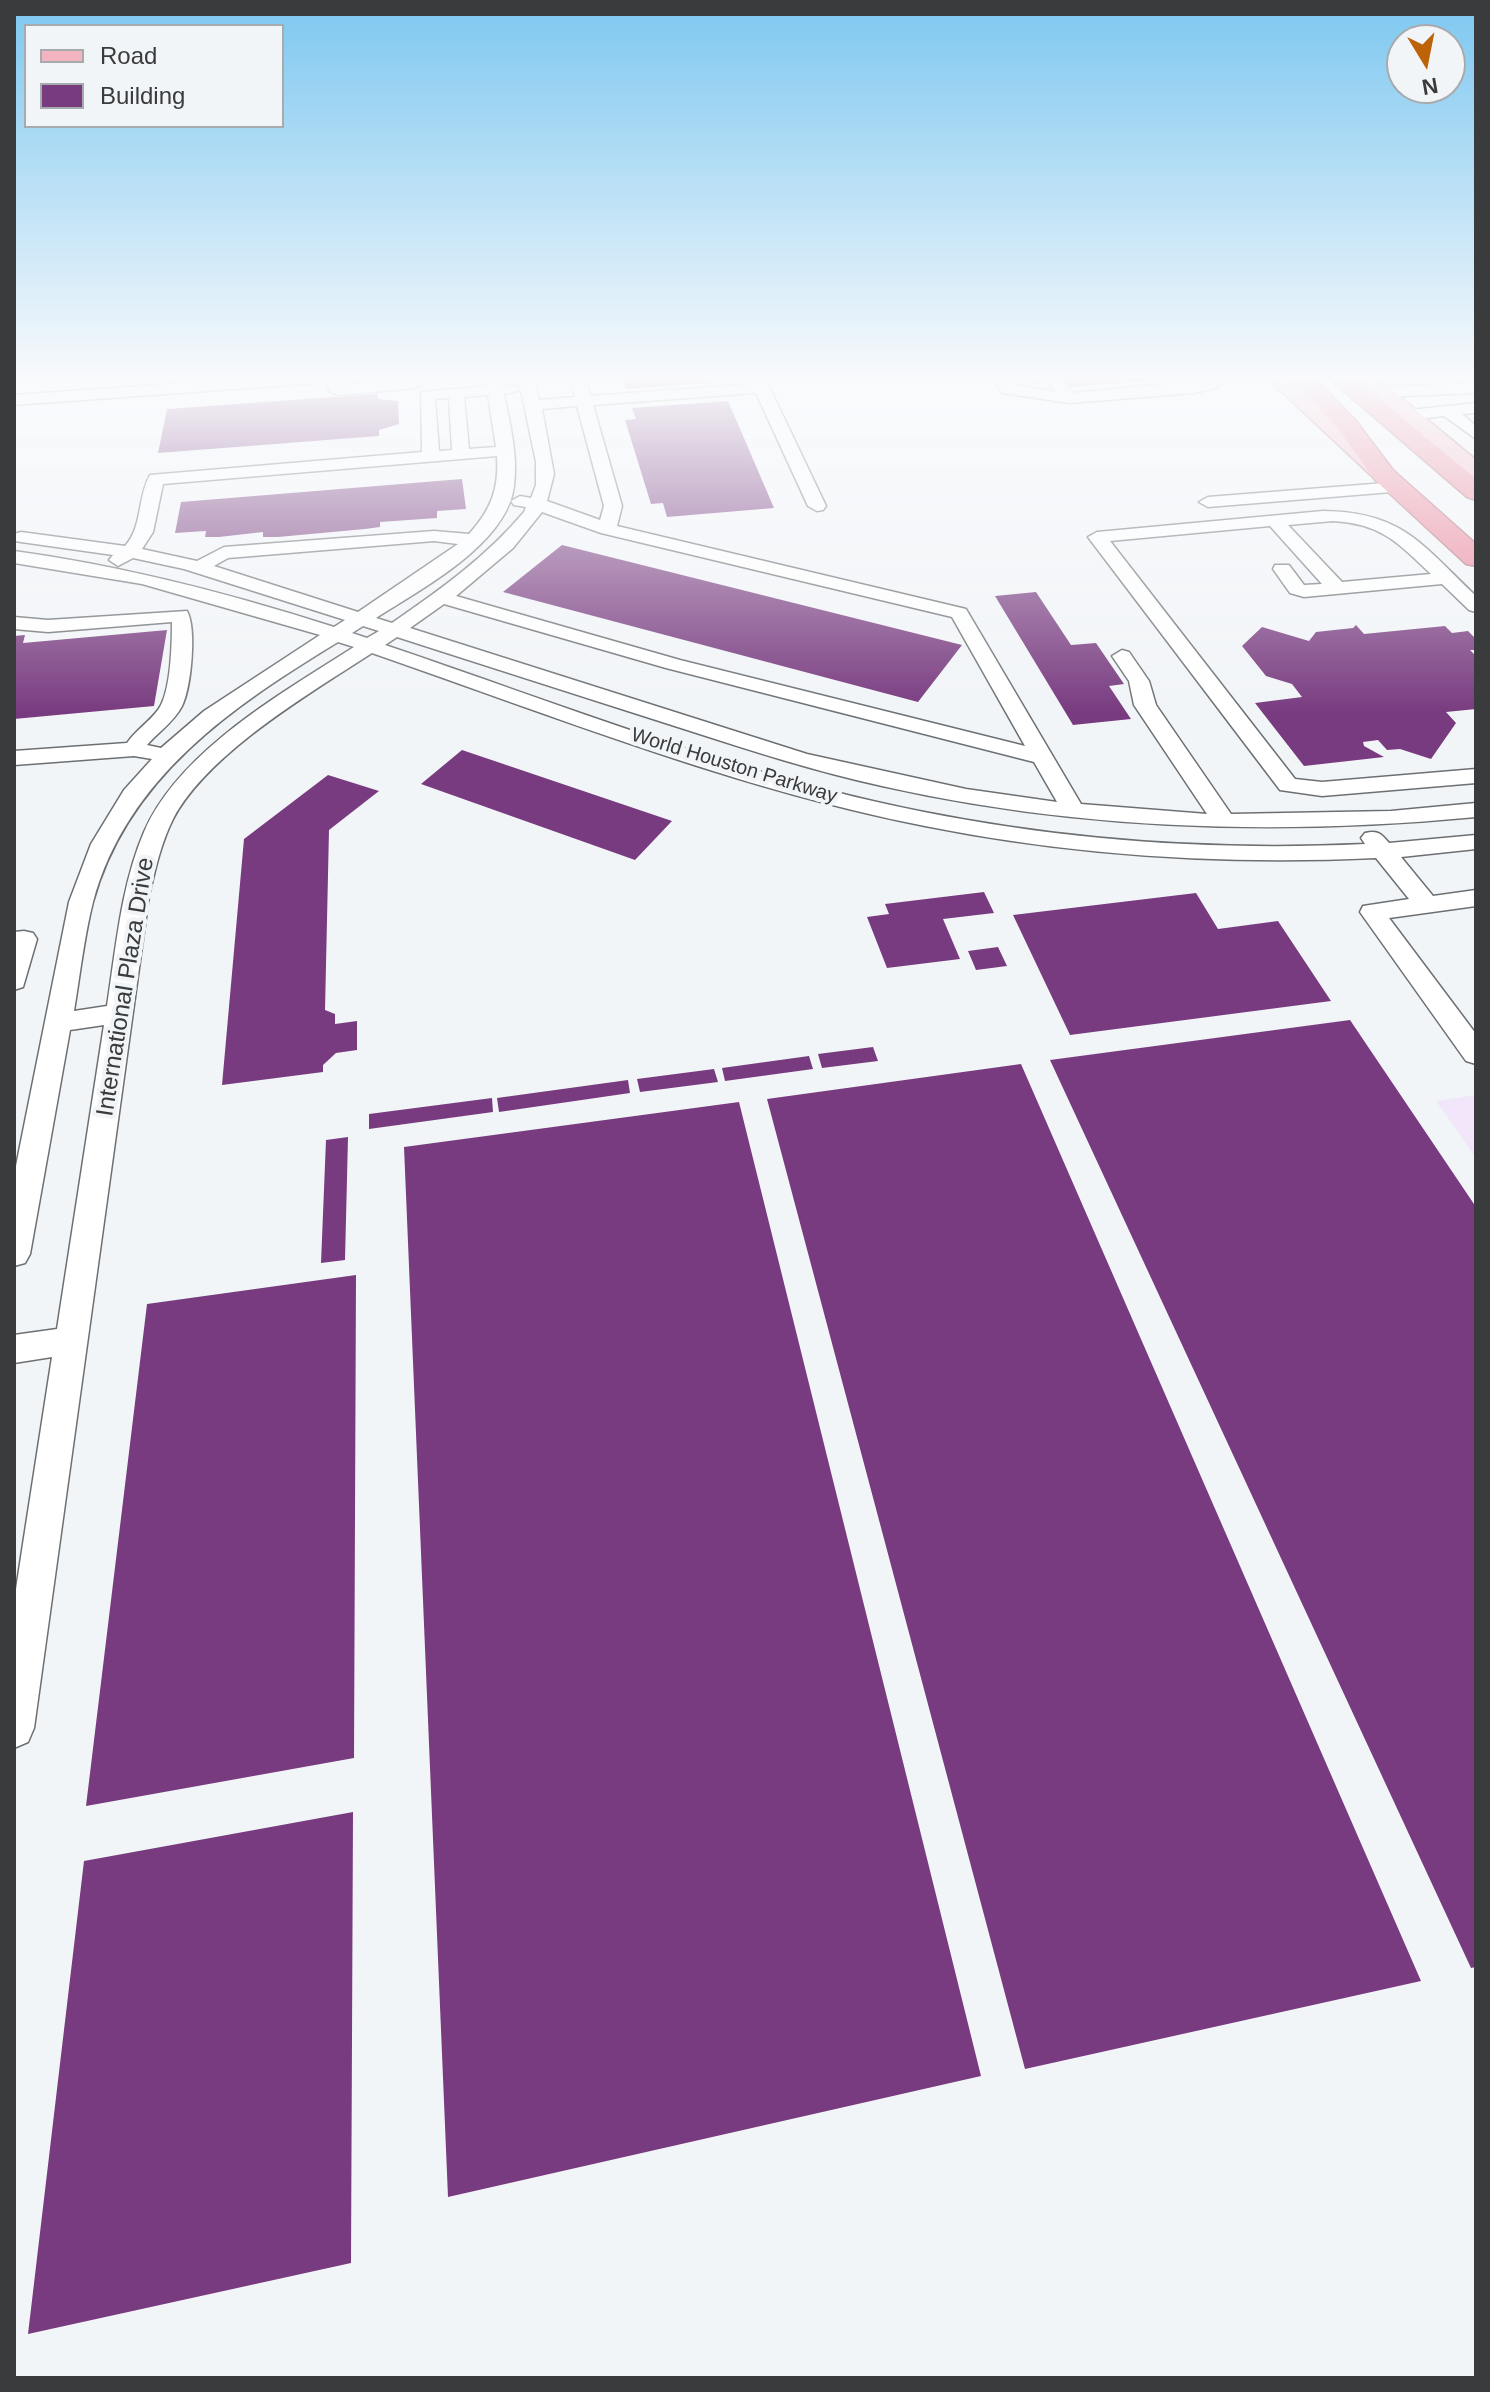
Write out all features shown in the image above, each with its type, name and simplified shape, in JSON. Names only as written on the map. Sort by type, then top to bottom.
[{"type":"highway","points":[[1400,490],[1476,558]]},
{"type":"street","points":[[102,569],[131,552],[148,529],[154,490]]},
{"type":"street","points":[[505,490],[503,498],[538,504],[607,529],[959,613],[1074,812]]},
{"type":"street","name":"International Plaza Drive","points":[[14,1728],[137,896],[152,835],[178,795],[275,708],[369,647],[487,562],[520,530],[544,490]]},
{"type":"street","points":[[607,529],[613,506],[608,490]]},
{"type":"street","points":[[809,490],[817,506]]},
{"type":"street","points":[[1208,502],[1337,490]]},
{"type":"street","name":"International Plaza Drive","points":[[14,1252],[75,934],[92,864],[110,827],[134,790],[163,755],[199,724],[433,572],[471,540],[495,514],[503,498]]},
{"type":"street","points":[[1476,606],[1388,526],[1340,516],[1097,537],[1205,682],[1288,785],[1322,789],[1476,776]]},
{"type":"street","points":[[1388,526],[1404,518],[1429,516]]},
{"type":"street","points":[[1275,521],[1337,588]]},
{"type":"street","name":"World Houston Parkway","points":[[14,536],[131,552],[199,567],[853,773],[966,797],[1074,812],[1223,821],[1361,819],[1467,811]]},
{"type":"street","points":[[199,567],[224,553],[434,536],[471,540]]},
{"type":"street","name":"World Houston Parkway","points":[[14,557],[102,569],[213,595],[601,725],[848,801],[952,824],[1088,844],[1164,850],[1256,853],[1382,851],[1476,842]]},
{"type":"street","points":[[1282,569],[1299,590],[1447,578]]},
{"type":"street","points":[[439,597],[673,664],[1042,757]]},
{"type":"street","points":[[14,623],[48,626],[180,615],[184,630],[171,707],[141,735],[134,749]]},
{"type":"street","points":[[1122,656],[1139,681],[1145,705],[1169,744],[1199,781],[1223,821]]},
{"type":"street","points":[[601,725],[632,705],[673,664]]},
{"type":"street","points":[[14,758],[134,749],[163,755]]},
{"type":"street","points":[[1432,782],[1467,811]]},
{"type":"street","points":[[134,790],[178,795]]},
{"type":"street","points":[[952,824],[966,797]]},
{"type":"street","points":[[1361,819],[1382,851],[1427,905]]},
{"type":"street","points":[[1476,898],[1372,912],[1476,1054]]},
{"type":"street","points":[[14,981],[19,939],[75,934]]},
{"type":"street","points":[[59,1022],[119,1014]]},
{"type":"street","points":[[14,1349],[72,1340]]},
{"type":"shaded area","points":[[1476,1095],[1476,1158],[1436,1101]]},
{"type":"building","points":[[332,490],[463,490],[466,509],[437,511],[437,518],[380,522],[380,527],[278,537],[263,537],[263,532],[205,537],[206,531],[175,533],[181,502]]},
{"type":"building","points":[[647,490],[766,490],[774,508],[667,517],[663,503],[651,504]]},
{"type":"building","points":[[562,545],[962,645],[918,702],[503,592]]},
{"type":"building","points":[[1036,592],[1071,645],[1096,643],[1124,684],[1109,686],[1131,719],[1073,725],[995,596]]},
{"type":"building","points":[[1356,625],[1364,634],[1445,626],[1452,633],[1468,631],[1476,639],[1476,650],[1470,650],[1476,656],[1476,709],[1446,712],[1456,723],[1431,759],[1400,749],[1387,750],[1378,740],[1363,742],[1364,746],[1384,757],[1304,766],[1255,703],[1302,697],[1292,684],[1266,676],[1242,646],[1262,627],[1309,641],[1316,632],[1353,628]]},
{"type":"building","points":[[167,630],[154,706],[14,719],[14,636],[25,635],[23,643]]},
{"type":"building","points":[[462,750],[672,821],[635,860],[421,784]]},
{"type":"building","points":[[328,775],[379,791],[329,830],[325,1010],[335,1014],[335,1024],[357,1021],[357,1050],[336,1053],[323,1065],[323,1072],[222,1085],[244,839]]},
{"type":"building","points":[[984,892],[994,913],[943,919],[960,959],[887,968],[867,917],[889,914],[885,904]]},
{"type":"building","points":[[1196,893],[1218,929],[1278,921],[1331,1001],[1070,1035],[1013,915]]},
{"type":"building","points":[[998,947],[1007,966],[976,970],[968,951]]},
{"type":"building","points":[[1350,1020],[1476,1207],[1476,1967],[1471,1968],[1050,1060]]},
{"type":"building","points":[[873,1047],[878,1061],[822,1068],[818,1054]]},
{"type":"building","points":[[809,1056],[813,1069],[725,1081],[722,1068]]},
{"type":"building","points":[[1021,1064],[1421,1981],[1025,2069],[767,1099]]},
{"type":"building","points":[[714,1069],[718,1082],[640,1092],[637,1079]]},
{"type":"building","points":[[628,1080],[630,1093],[499,1112],[497,1098]]},
{"type":"building","points":[[492,1098],[493,1112],[369,1129],[369,1114]]},
{"type":"building","points":[[739,1102],[981,2076],[448,2197],[404,1147]]},
{"type":"building","points":[[348,1137],[345,1260],[321,1263],[326,1140]]},
{"type":"building","points":[[356,1275],[354,1758],[86,1806],[147,1304]]},
{"type":"building","points":[[353,1812],[351,2263],[28,2334],[84,1861]]}]
